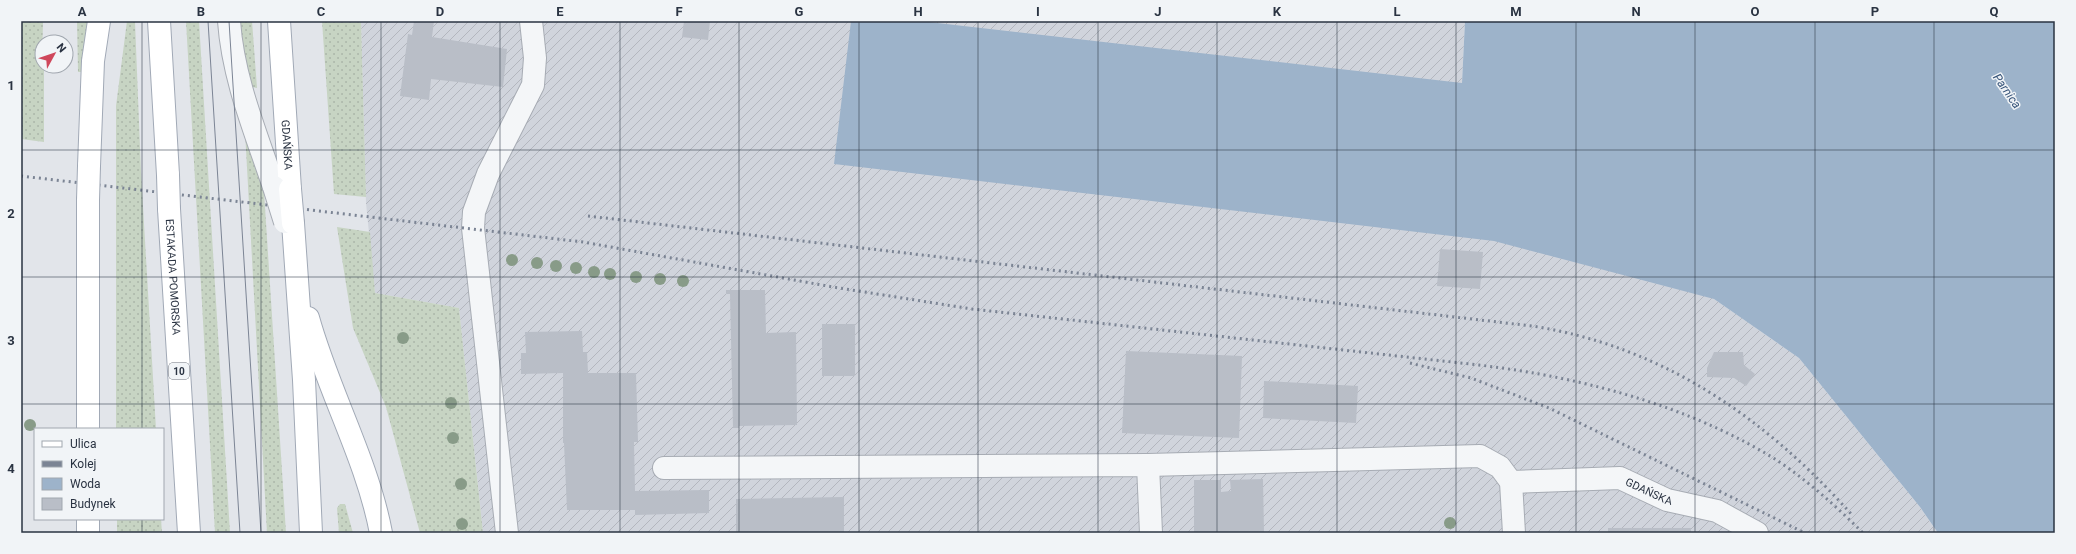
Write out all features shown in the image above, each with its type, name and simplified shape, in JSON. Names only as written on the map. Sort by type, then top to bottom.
[{"type":"main road","points":[[88,428],[88,200],[92,61],[99,21]]},
{"type":"main road","name":"ESTAKADA POMORSKA","points":[[159,21],[189,533]]},
{"type":"main road","name":"GDAŃSKA","points":[[279,21],[282,188],[289,222],[295,268]]},
{"type":"main road","points":[[295,268],[304,380],[311,533]]},
{"type":"main road","points":[[295,268],[320,355],[366,478],[381,533]]},
{"type":"main road","points":[[88,520],[88,533]]},
{"type":"lane","points":[[162,76],[163,21]]},
{"type":"lane","points":[[229,21],[231,48],[235,69],[282,188]]},
{"type":"lane","points":[[507,533],[473,228],[474,217],[488,174],[533,85],[535,58],[531,21]]},
{"type":"lane","points":[[664,468],[1148,465],[1480,456],[1500,467],[1511,482],[1514,533]]},
{"type":"lane","points":[[1148,465],[1150,533]]},
{"type":"lane","name":"GDAŃSKA","points":[[1511,482],[1620,478],[1667,500],[1717,511],[1757,533]]},
{"type":"shaded area","points":[[361,21],[1465,21],[1462,83],[1714,299],[1799,358],[1920,507],[1938,533],[483,533],[459,308],[375,293],[366,203]]},
{"type":"green space","points":[[21,21],[43,21],[43,34],[34,34],[34,74],[44,74],[44,142],[21,139]]},
{"type":"green space","points":[[77,21],[91,21],[83,72],[78,72]]},
{"type":"green space","points":[[127,21],[135,22],[141,172],[156,428],[116,428],[116,106]]},
{"type":"green space","points":[[186,21],[199,21],[230,533],[215,533]]},
{"type":"green space","points":[[236,21],[252,21],[257,88],[252,87]]},
{"type":"green space","points":[[322,21],[361,21],[366,197],[334,194]]},
{"type":"green space","points":[[245,131],[263,176],[286,533],[267,533]]},
{"type":"green space","points":[[337,227],[370,232],[375,293],[459,308],[483,533],[420,533],[386,407],[353,328]]},
{"type":"green space","points":[[340,504],[345,504],[353,533],[339,533],[337,508]]},
{"type":"green space","points":[[117,520],[161,520],[162,533],[117,533]]},
{"type":"water","name":"Parnica","points":[[851,21],[920,21],[1462,83],[1465,21],[2055,21],[2055,533],[1938,533],[1920,507],[1799,358],[1714,299],[1494,241],[834,164]]},
{"type":"building","points":[[414,21],[434,21],[432,37],[507,49],[503,87],[431,79],[429,100],[400,96],[408,34],[412,35]]},
{"type":"building","points":[[684,21],[710,21],[708,40],[682,37]]},
{"type":"building","points":[[1440,249],[1483,252],[1480,289],[1437,286]]},
{"type":"building","points":[[726,290],[765,290],[766,333],[796,332],[797,425],[739,426],[739,428],[733,428],[730,294],[726,294]]},
{"type":"building","points":[[822,324],[855,324],[855,376],[822,376]]},
{"type":"building","points":[[582,331],[583,352],[587,352],[588,373],[636,373],[638,442],[634,442],[635,491],[709,490],[709,513],[635,515],[635,510],[567,510],[563,443],[563,373],[521,374],[521,353],[526,353],[525,332]]},
{"type":"building","points":[[1126,351],[1242,356],[1239,438],[1122,433]]},
{"type":"building","points":[[1714,352],[1743,352],[1744,365],[1755,374],[1746,386],[1734,378],[1707,377],[1707,368]]},
{"type":"building","points":[[1264,381],[1358,386],[1356,423],[1263,418]]},
{"type":"building","points":[[1263,479],[1264,533],[1194,533],[1194,480],[1221,480],[1221,492],[1231,491],[1230,480]]},
{"type":"building","points":[[844,497],[844,533],[736,533],[736,499]]},
{"type":"building","points":[[1608,528],[1691,528],[1691,533],[1608,533]]},
{"type":"tram line","points":[[208,21],[240,533]]},
{"type":"tram line","points":[[229,21],[261,533]]},
{"type":"railway","points":[[21,176],[583,242],[833,287],[972,309],[1479,365],[1555,377],[1632,396],[1706,423],[1741,440],[1775,459],[1810,485],[1832,503],[1863,533]]},
{"type":"railway","points":[[588,216],[1532,326],[1580,336],[1625,350],[1668,369],[1708,392],[1747,418],[1784,447],[1819,480],[1852,515]]},
{"type":"railway","points":[[1410,363],[1471,378],[1549,408],[1805,533]]}]
